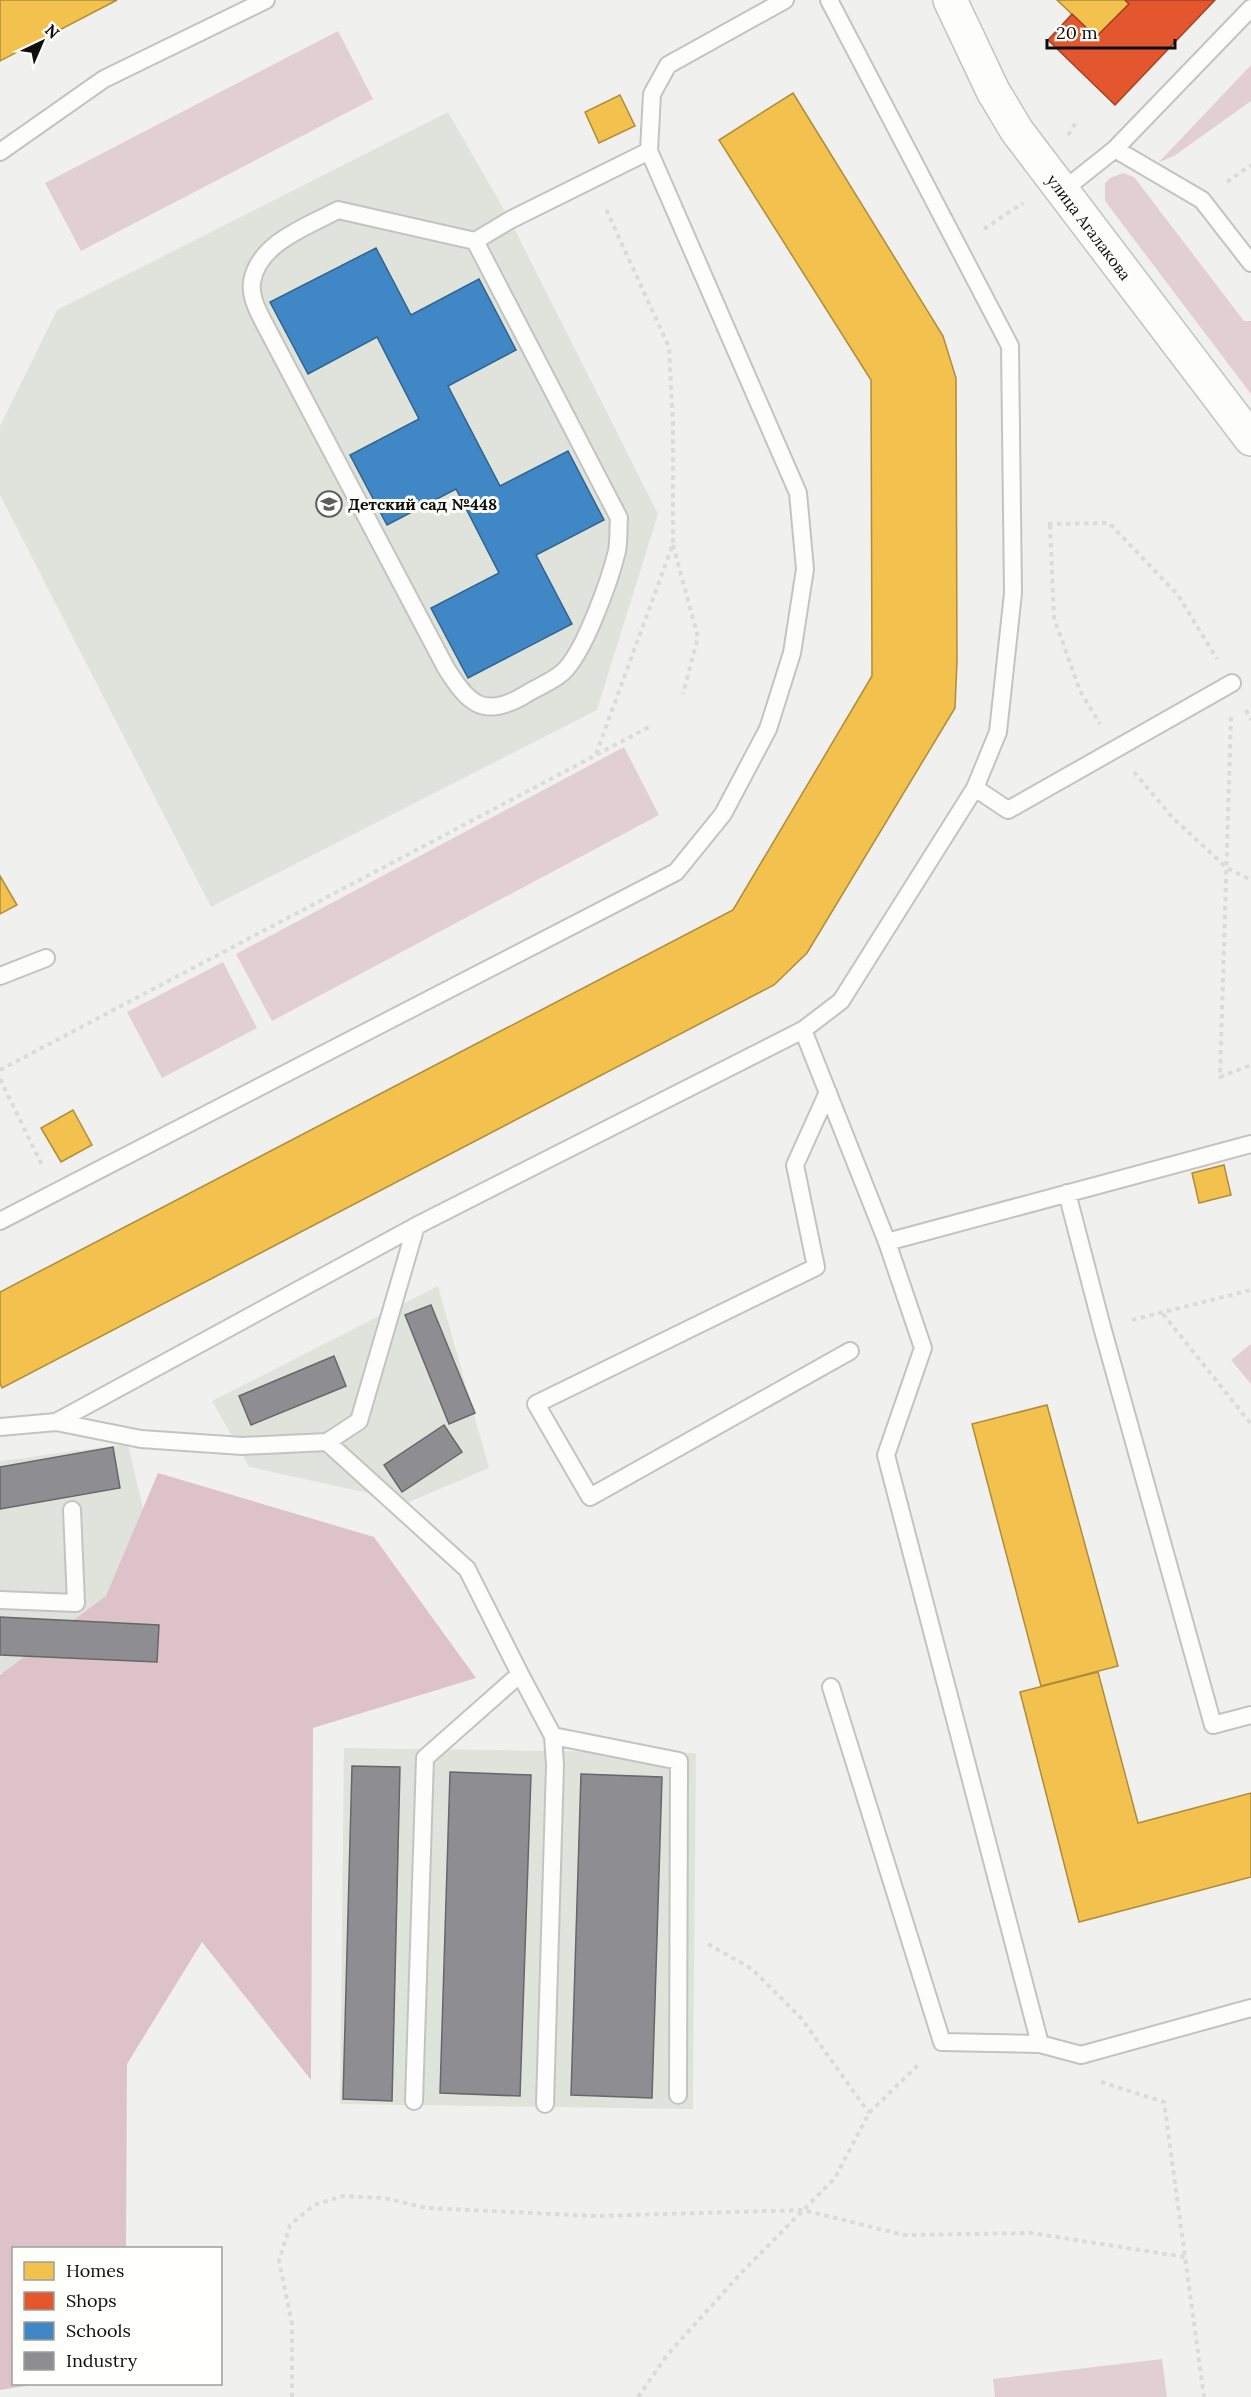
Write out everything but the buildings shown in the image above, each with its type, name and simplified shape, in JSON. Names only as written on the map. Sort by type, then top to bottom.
[{"type":"street","name":"улица Агалакова","points":[[950,0],[993,91],[1017,132],[1251,439]]},
{"type":"lane","points":[[0,152],[104,79],[266,0]]},
{"type":"lane","points":[[0,1221],[676,872],[723,814],[768,729],[792,653],[805,570],[798,493],[649,151],[652,94],[668,65],[785,0]]},
{"type":"lane","points":[[56,1422],[416,1226],[802,1030],[841,1001],[975,788],[998,732],[1013,593],[1010,346],[829,0]]},
{"type":"lane","points":[[1061,192],[1115,149],[1251,8]]},
{"type":"lane","points":[[1115,149],[1202,200],[1251,263]]},
{"type":"lane","points":[[475,241],[619,518],[617,550],[594,620],[579,650],[563,672],[512,702],[491,708],[479,706],[462,693],[446,668],[263,321],[254,302],[252,282],[260,261],[278,242],[338,210],[475,241],[510,220],[649,151]]},
{"type":"lane","points":[[975,788],[1008,810],[1232,683]]},
{"type":"lane","points":[[0,976],[46,958]]},
{"type":"lane","points":[[802,1030],[887,1242],[923,1348],[886,1455],[1040,2043]]},
{"type":"lane","points":[[828,1092],[795,1165],[816,1267],[536,1404],[590,1497],[850,1351]]},
{"type":"lane","points":[[887,1242],[1251,1144]]},
{"type":"lane","points":[[1067,1193],[1213,1725],[1251,1715]]},
{"type":"lane","points":[[0,1427],[56,1422],[152,1440],[242,1446],[327,1442],[359,1421],[416,1226]]},
{"type":"lane","points":[[327,1442],[468,1569],[553,1736],[555,1765],[545,2104]]},
{"type":"lane","points":[[0,1600],[76,1603],[72,1510]]},
{"type":"lane","points":[[414,2101],[425,1758],[520,1674]]},
{"type":"lane","points":[[831,1687],[942,2042],[1040,2043],[1081,2055],[1251,2008]]},
{"type":"lane","points":[[553,1736],[679,1761],[678,2095]]},
{"type":"path","points":[[592,180],[669,347],[673,425],[673,544],[698,637],[684,694]]},
{"type":"path","points":[[1013,518],[1050,525],[1109,523],[1178,595],[1232,683],[1251,720]]},
{"type":"path","points":[[596,755],[673,544]]},
{"type":"path","points":[[1232,683],[1220,1077],[1251,1065]]},
{"type":"path","points":[[0,1070],[649,727]]},
{"type":"path","points":[[0,1079],[56,1194]]},
{"type":"path","points":[[1102,1327],[1163,1314],[1251,1290]]},
{"type":"path","points":[[1163,1314],[1251,1424]]},
{"type":"path","points":[[678,1927],[752,1969],[801,2018],[869,2113]]},
{"type":"path","points":[[638,2397],[668,2354],[742,2272],[835,2178],[869,2113],[942,2042]]},
{"type":"path","points":[[1081,2055],[1099,2081],[1164,2102],[1204,2397]]},
{"type":"path","points":[[292,2397],[292,2324],[279,2261],[290,2226],[314,2205],[343,2196],[384,2198],[427,2208],[596,2216],[803,2210],[903,2235],[1031,2233],[1185,2257]]},
{"type":"shaded area","points":[[338,31],[373,99],[81,251],[45,183]]},
{"type":"shaded area","points":[[1251,65],[1251,101],[1174,156],[1159,162]]},
{"type":"shaded area","name":"Детский сад №448","points":[[448,112],[510,220],[658,514],[597,710],[211,907],[0,495],[0,426],[57,310]]},
{"type":"shaded area","points":[[1123,173],[1134,177],[1244,321],[1251,321],[1251,394],[1105,201],[1105,183],[1110,178]]},
{"type":"shaded area","points":[[624,747],[659,815],[272,1021],[236,954]]},
{"type":"shaded area","points":[[223,962],[257,1028],[162,1078],[127,1012]]},
{"type":"shaded area","points":[[438,1286],[489,1468],[409,1502],[249,1467],[212,1401]]},
{"type":"shaded area","points":[[1251,1344],[1251,1384],[1231,1360]]},
{"type":"shaded area","points":[[128,1444],[180,1669],[0,1673],[0,1461]]},
{"type":"shaded area","points":[[158,1473],[374,1537],[476,1678],[313,1728],[311,2080],[202,1942],[127,2064],[126,2247],[12,2247],[12,2385],[31,2385],[0,2390],[0,1675],[106,1596]]},
{"type":"shaded area","points":[[344,1748],[696,1753],[693,2109],[340,2104]]},
{"type":"shaded area","points":[[1162,2359],[1167,2397],[995,2397],[993,2379]]},
{"type":"place","name":"Детский сад №448","points":[[329,504]]}]
